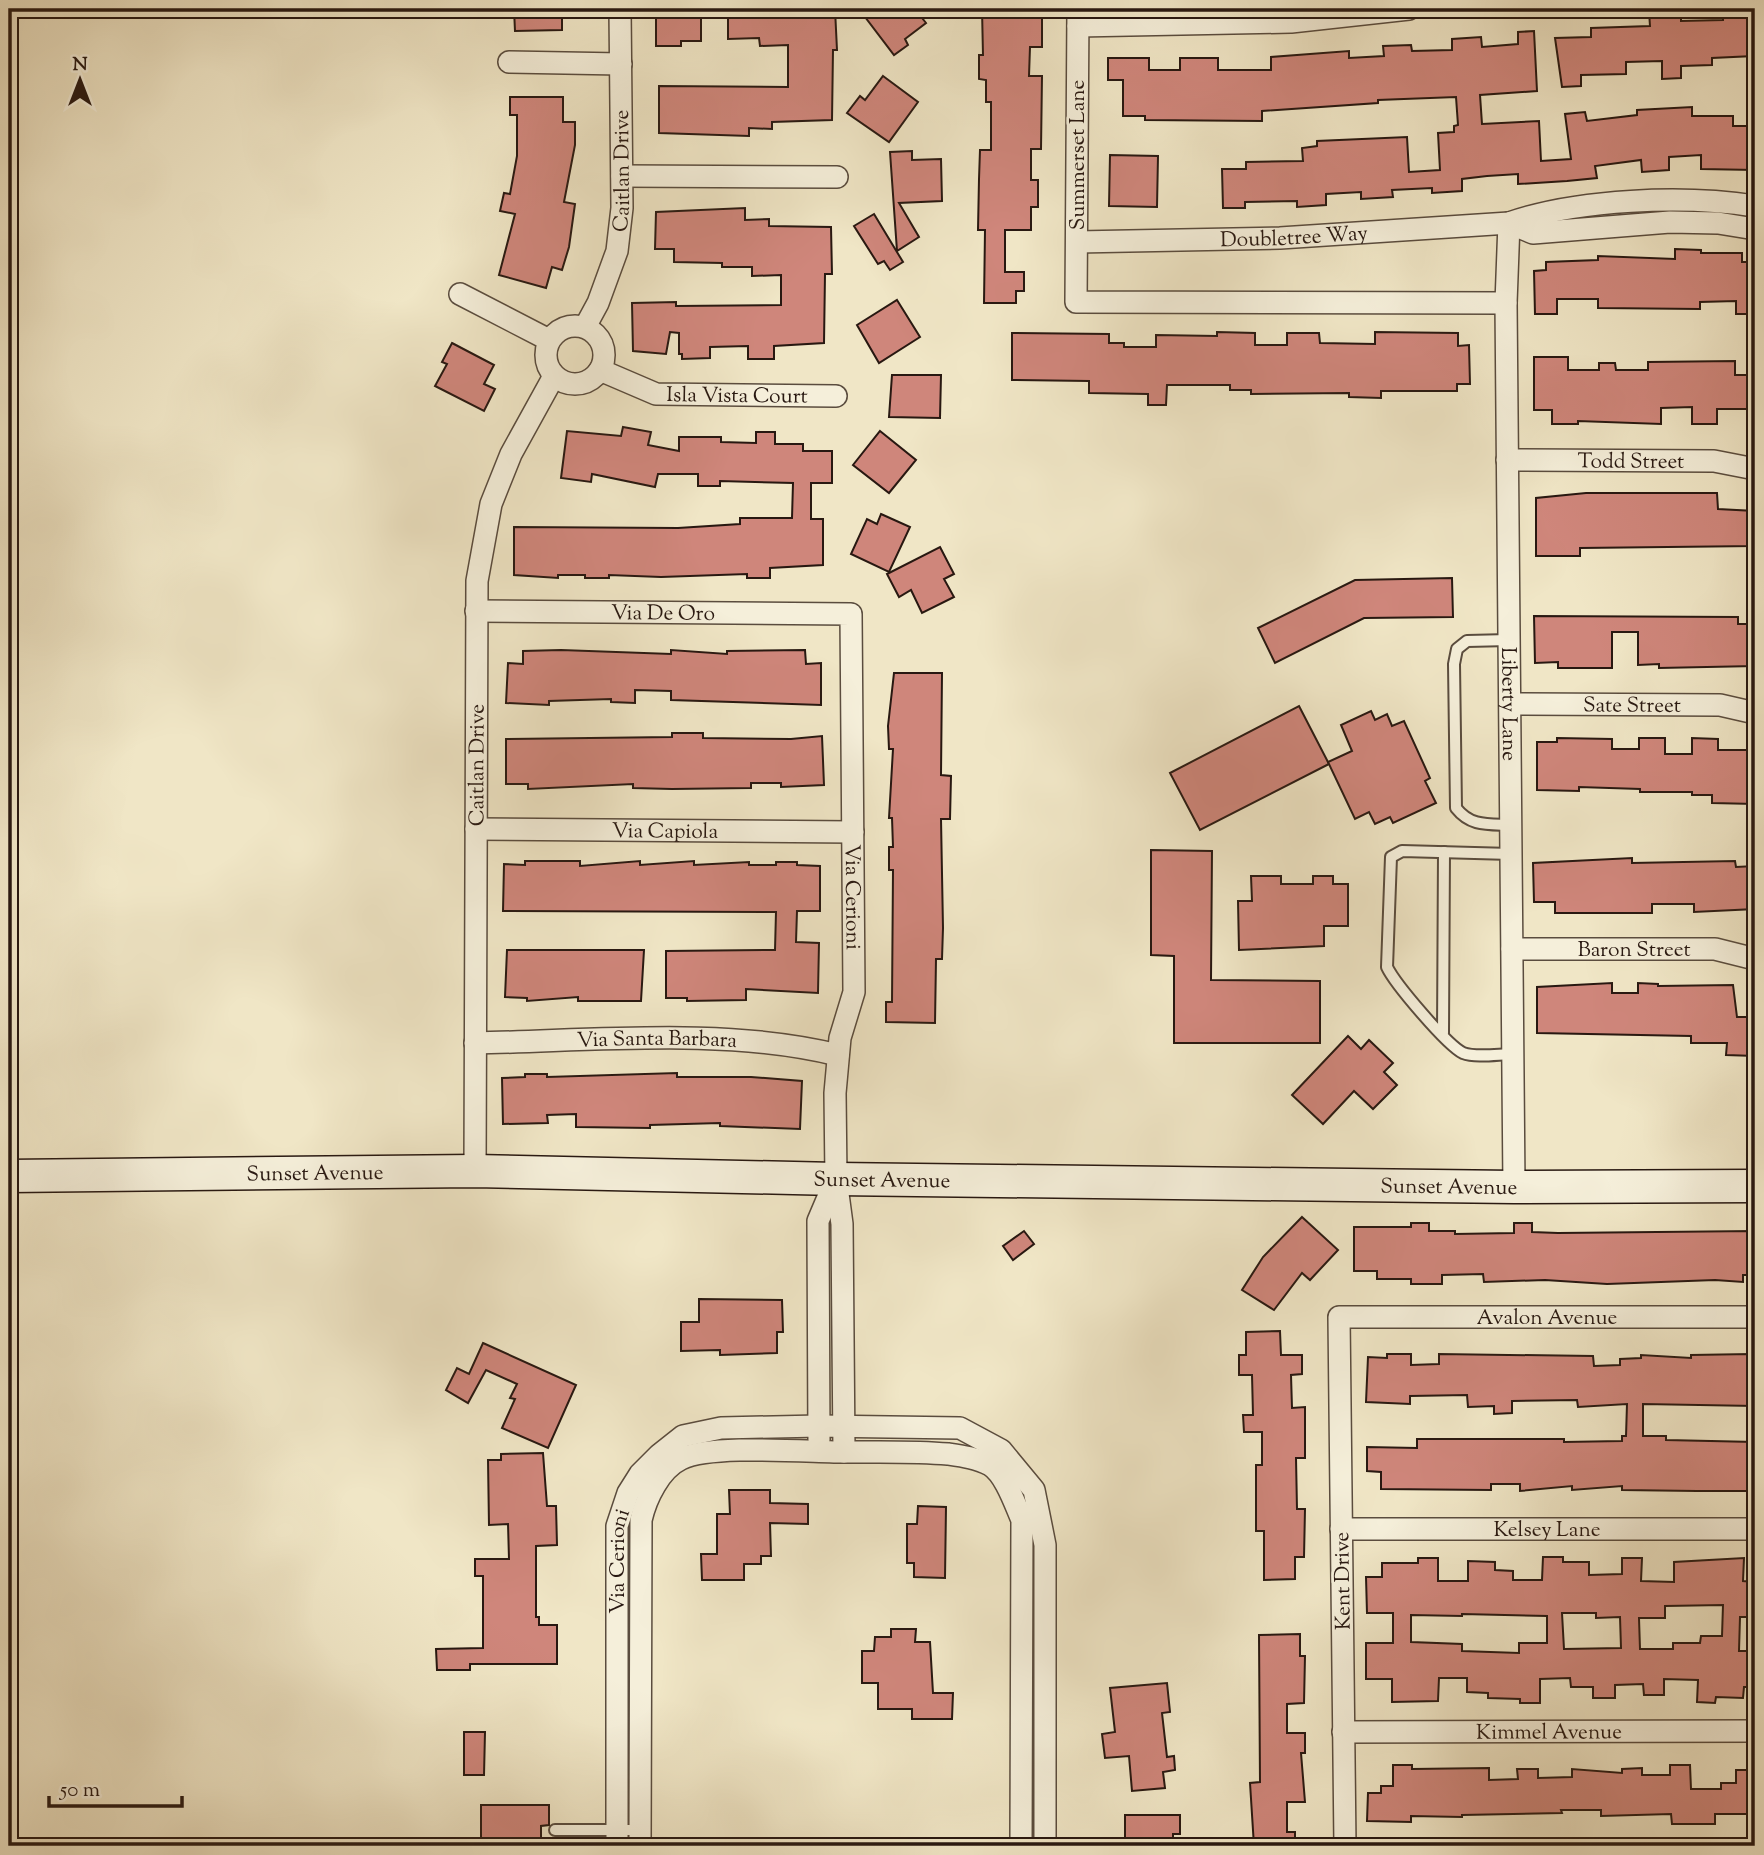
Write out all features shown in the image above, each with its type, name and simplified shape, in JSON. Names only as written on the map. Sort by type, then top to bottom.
[{"type":"main road","name":"Sunset Avenue","points":[[9,1176],[474,1171],[836,1180],[1514,1187],[1755,1186]]},
{"type":"street","name":"Caitlan Drive","points":[[584,327],[598,303],[617,251],[622,208],[620,9]]},
{"type":"street","points":[[1078,17],[1291,22],[1409,9]]},
{"type":"street","name":"Summerset Lane","points":[[1078,17],[1076,302],[1506,303]]},
{"type":"street","points":[[509,62],[621,64]]},
{"type":"street","points":[[622,176],[837,177]]},
{"type":"street","name":"Doubletree Way","points":[[1077,242],[1280,238],[1509,223],[1545,213],[1672,200],[1720,200],[1755,206]]},
{"type":"street","name":"Doubletree Way","points":[[1509,223],[1533,233],[1670,222],[1718,223],[1755,229]]},
{"type":"street","name":"Liberty Lane","points":[[1509,223],[1506,303],[1514,1187]]},
{"type":"street","points":[[460,294],[549,340]]},
{"type":"street","points":[[568,326],[584,327],[601,342],[604,356],[600,370],[594,377],[579,384],[570,384],[554,376],[545,359],[549,340],[568,326]]},
{"type":"street","name":"Isla Vista Court","points":[[600,370],[656,394],[836,396]]},
{"type":"street","name":"Caitlan Drive","points":[[474,1171],[477,581],[491,504],[511,454],[554,376]]},
{"type":"street","name":"Todd Street","points":[[1507,460],[1714,461],[1755,469]]},
{"type":"street","name":"Via De Oro","points":[[476,611],[851,614]]},
{"type":"street","name":"Via Cerioni","points":[[844,1452],[842,1224],[836,1180],[835,1093],[838,1055],[854,992],[851,614]]},
{"type":"street","name":"Sate Street","points":[[1510,704],[1720,705],[1755,713]]},
{"type":"street","name":"Via Capiola","points":[[476,829],[853,832]]},
{"type":"street","name":"Baron Street","points":[[1512,948],[1715,950],[1755,959]]},
{"type":"street","name":"Via Santa Barbara","points":[[475,1043],[740,1039],[795,1045],[838,1055]]},
{"type":"street","name":"Via Cerioni","points":[[819,1452],[818,1221],[836,1180]]},
{"type":"street","name":"Avalon Avenue","points":[[1339,1317],[1755,1317]]},
{"type":"street","name":"Kent Drive","points":[[1339,1317],[1345,1846]]},
{"type":"street","name":"Via Cerioni","points":[[617,1838],[617,1525],[628,1493],[640,1474],[683,1436],[720,1428],[960,1428],[1001,1450],[1034,1490],[1045,1545],[1045,1846]]},
{"type":"street","name":"Via Cerioni","points":[[640,1838],[642,1520],[646,1501],[657,1483],[679,1459],[703,1452],[948,1454],[974,1458],[993,1466],[1022,1520],[1021,1846]]},
{"type":"street","name":"Kelsey Lane","points":[[1341,1528],[1755,1528]]},
{"type":"street","name":"Kimmel Avenue","points":[[1343,1732],[1755,1731]]},
{"type":"lane","points":[[1509,640],[1467,641],[1457,649],[1454,664],[1456,808],[1465,820],[1478,824],[1511,825]]},
{"type":"lane","points":[[1511,854],[1402,851],[1391,858],[1387,967],[1394,983],[1465,1054],[1513,1054]]},
{"type":"lane","points":[[1443,1034],[1444,852]]},
{"type":"lane","points":[[555,1830],[617,1838],[640,1838]]},
{"type":"building","points":[[514,9],[562,9],[562,30],[515,31]]},
{"type":"building","points":[[656,9],[701,9],[701,41],[681,41],[681,46],[656,46]]},
{"type":"building","points":[[728,9],[835,9],[837,50],[833,50],[832,120],[772,122],[772,129],[749,128],[749,136],[659,133],[659,86],[788,87],[788,45],[760,46],[759,38],[728,39]]},
{"type":"building","points":[[859,9],[915,9],[926,23],[905,39],[908,45],[894,55]]},
{"type":"building","points":[[982,9],[1031,9],[1031,18],[1042,18],[1042,47],[1030,47],[1029,76],[1042,76],[1041,149],[1031,149],[1031,180],[1038,180],[1038,207],[1031,207],[1031,230],[1005,230],[1005,272],[1024,272],[1024,291],[1016,291],[1016,303],[984,303],[985,230],[978,230],[980,150],[991,150],[991,102],[986,102],[986,80],[979,79],[979,55],[983,55]]},
{"type":"building","points":[[1723,9],[1755,9],[1754,56],[1712,58],[1712,65],[1681,66],[1681,78],[1662,79],[1662,61],[1626,62],[1626,74],[1581,75],[1581,86],[1562,87],[1555,38],[1591,37],[1591,28],[1650,26],[1649,11],[1681,10],[1681,21],[1723,20]]},
{"type":"building","points":[[1534,31],[1537,91],[1480,95],[1482,124],[1539,121],[1541,161],[1571,159],[1565,114],[1585,112],[1587,121],[1637,115],[1637,110],[1692,107],[1692,116],[1733,116],[1733,126],[1755,126],[1755,170],[1701,169],[1701,155],[1669,157],[1669,170],[1642,172],[1641,160],[1595,166],[1597,178],[1518,184],[1518,174],[1487,176],[1462,179],[1462,191],[1432,193],[1432,188],[1392,190],[1393,197],[1361,199],[1361,192],[1326,194],[1326,205],[1297,207],[1297,201],[1245,202],[1245,208],[1223,208],[1222,169],[1246,169],[1246,162],[1303,161],[1302,148],[1317,146],[1317,141],[1407,137],[1409,172],[1440,170],[1438,133],[1454,132],[1454,126],[1458,125],[1456,97],[1378,100],[1378,103],[1262,111],[1262,121],[1145,120],[1145,116],[1123,116],[1123,80],[1108,80],[1108,58],[1149,58],[1149,70],[1180,70],[1180,58],[1218,58],[1218,70],[1271,70],[1271,57],[1349,51],[1349,58],[1384,56],[1383,46],[1411,45],[1412,51],[1452,50],[1452,39],[1481,37],[1482,47],[1518,44],[1518,32]]},
{"type":"building","points":[[883,76],[918,102],[889,142],[847,113],[860,96],[865,100]]},
{"type":"building","points":[[510,97],[563,97],[563,122],[575,122],[575,145],[564,202],[575,204],[569,247],[562,270],[552,267],[546,288],[499,275],[515,214],[500,211],[504,193],[510,194],[517,156],[517,115],[510,115]]},
{"type":"building","points":[[912,151],[912,160],[941,159],[942,201],[899,203],[919,237],[897,251],[890,152]]},
{"type":"building","points":[[1110,155],[1158,156],[1157,207],[1109,206]]},
{"type":"building","points":[[745,208],[745,220],[769,219],[769,226],[831,227],[832,274],[825,274],[824,343],[774,346],[774,359],[748,359],[748,346],[710,347],[710,358],[682,359],[682,354],[679,354],[679,333],[670,332],[666,354],[633,351],[632,303],[676,302],[676,306],[781,305],[781,275],[752,276],[752,267],[722,267],[722,263],[674,262],[674,249],[655,249],[656,212]]},
{"type":"building","points":[[874,214],[903,262],[890,270],[884,261],[878,264],[854,226]]},
{"type":"building","points":[[1675,249],[1701,250],[1701,253],[1742,253],[1742,262],[1755,262],[1755,314],[1736,314],[1736,301],[1700,302],[1700,309],[1598,308],[1598,299],[1557,299],[1557,314],[1535,314],[1534,271],[1546,270],[1546,262],[1598,260],[1598,256],[1675,259]]},
{"type":"building","points":[[897,300],[920,337],[879,363],[857,325]]},
{"type":"building","points":[[1217,332],[1255,333],[1255,345],[1287,345],[1287,333],[1319,333],[1320,343],[1375,344],[1375,332],[1458,333],[1458,346],[1469,345],[1470,384],[1457,384],[1457,391],[1381,391],[1381,398],[1349,397],[1349,393],[1251,394],[1251,390],[1230,390],[1230,385],[1167,385],[1166,405],[1148,405],[1148,394],[1089,393],[1089,381],[1012,380],[1012,333],[1109,334],[1109,343],[1124,343],[1124,347],[1156,347],[1156,335],[1217,336]]},
{"type":"building","points":[[452,343],[494,365],[484,384],[495,389],[484,411],[435,386],[447,364],[442,362]]},
{"type":"building","points":[[1534,357],[1568,357],[1568,370],[1599,370],[1599,363],[1615,363],[1616,370],[1648,370],[1648,362],[1735,361],[1735,375],[1755,375],[1755,409],[1717,409],[1717,424],[1692,424],[1692,407],[1661,408],[1661,424],[1578,421],[1578,424],[1552,424],[1552,410],[1534,410]]},
{"type":"building","points":[[892,375],[941,375],[940,418],[889,417]]},
{"type":"building","points":[[623,427],[651,432],[648,445],[679,451],[679,437],[721,437],[721,442],[756,443],[756,432],[775,432],[775,444],[803,444],[803,451],[832,451],[832,483],[811,483],[811,519],[823,519],[823,565],[770,568],[770,578],[747,578],[747,574],[661,577],[609,575],[609,578],[585,578],[585,575],[558,575],[558,578],[514,575],[514,527],[678,528],[740,524],[740,518],[792,518],[793,483],[720,481],[720,486],[698,486],[698,474],[658,474],[655,487],[592,474],[591,482],[561,478],[567,431],[621,436]]},
{"type":"building","points":[[880,431],[916,460],[889,493],[853,465]]},
{"type":"building","points":[[1586,493],[1717,493],[1718,509],[1755,511],[1755,546],[1580,548],[1580,556],[1536,556],[1536,498]]},
{"type":"building","points":[[881,514],[910,527],[889,572],[851,554],[867,519],[877,524]]},
{"type":"building","points":[[940,547],[954,574],[944,579],[954,597],[922,613],[911,590],[899,597],[887,574]]},
{"type":"building","points":[[1452,578],[1453,617],[1364,618],[1275,663],[1258,628],[1355,580]]},
{"type":"building","points":[[1534,616],[1738,617],[1738,624],[1755,624],[1755,666],[1659,668],[1659,664],[1638,665],[1638,632],[1612,632],[1612,668],[1558,668],[1558,662],[1535,663]]},
{"type":"building","points":[[671,650],[727,654],[727,651],[805,650],[806,664],[821,663],[821,705],[671,700],[671,691],[635,690],[635,703],[611,702],[611,699],[549,701],[549,705],[506,703],[508,663],[523,664],[523,651],[671,654]]},
{"type":"building","points":[[894,673],[942,673],[941,775],[951,776],[950,819],[941,819],[943,928],[942,959],[936,959],[935,1023],[886,1022],[886,1002],[892,1002],[893,870],[889,870],[889,847],[893,847],[892,818],[889,818],[893,749],[889,749],[888,726]]},
{"type":"building","points":[[1299,706],[1329,764],[1200,830],[1170,773]]},
{"type":"building","points":[[1371,711],[1375,720],[1387,714],[1392,726],[1404,721],[1430,778],[1425,781],[1436,803],[1393,823],[1390,817],[1375,824],[1369,812],[1355,819],[1328,762],[1352,751],[1341,725]]},
{"type":"building","points":[[672,733],[703,733],[703,738],[791,739],[822,736],[824,785],[781,787],[781,783],[751,783],[751,788],[672,789],[633,788],[633,784],[528,789],[528,784],[506,784],[506,739],[672,737]]},
{"type":"building","points":[[1557,738],[1612,739],[1612,749],[1639,749],[1639,738],[1665,738],[1665,754],[1692,754],[1692,738],[1718,739],[1718,750],[1755,750],[1755,804],[1712,803],[1712,795],[1692,795],[1692,792],[1640,792],[1640,789],[1579,787],[1579,791],[1537,790],[1537,742],[1557,742]]},
{"type":"building","points":[[1151,850],[1212,851],[1211,980],[1320,981],[1320,1043],[1174,1043],[1174,956],[1151,955]]},
{"type":"building","points":[[1632,858],[1632,863],[1735,861],[1736,867],[1755,866],[1755,909],[1694,912],[1694,904],[1652,904],[1652,913],[1555,913],[1555,902],[1534,902],[1533,863]]},
{"type":"building","points":[[525,861],[580,861],[580,866],[640,861],[640,865],[694,861],[694,865],[749,862],[749,865],[776,865],[776,862],[797,862],[797,865],[820,866],[820,911],[797,911],[796,942],[819,943],[818,993],[746,989],[746,1000],[687,1001],[687,998],[666,998],[666,951],[775,950],[776,912],[503,911],[504,864],[525,865]]},
{"type":"building","points":[[1251,876],[1281,876],[1281,884],[1313,884],[1313,876],[1333,876],[1333,884],[1348,884],[1348,926],[1324,926],[1324,946],[1239,950],[1238,901],[1252,901]]},
{"type":"building","points":[[507,950],[644,950],[641,1001],[578,1001],[578,997],[527,1001],[527,998],[505,997]]},
{"type":"building","points":[[1612,983],[1612,993],[1638,993],[1638,983],[1658,986],[1733,985],[1737,1017],[1755,1017],[1755,1056],[1726,1055],[1727,1043],[1691,1043],[1691,1036],[1537,1033],[1537,987]]},
{"type":"building","points":[[1348,1036],[1361,1049],[1369,1040],[1393,1063],[1384,1072],[1397,1085],[1373,1109],[1354,1091],[1323,1124],[1292,1095]]},
{"type":"building","points":[[677,1073],[677,1077],[751,1077],[802,1081],[800,1129],[720,1126],[720,1123],[650,1125],[650,1128],[576,1127],[576,1114],[547,1115],[548,1123],[503,1124],[502,1078],[525,1077],[525,1074],[547,1074],[547,1077]]},
{"type":"building","points":[[1302,1217],[1338,1250],[1310,1280],[1302,1273],[1274,1310],[1242,1290],[1263,1257]]},
{"type":"building","points":[[1411,1223],[1429,1223],[1429,1231],[1455,1231],[1455,1234],[1514,1233],[1514,1223],[1532,1223],[1532,1232],[1558,1233],[1755,1231],[1755,1275],[1743,1275],[1743,1282],[1715,1280],[1607,1284],[1545,1280],[1484,1282],[1483,1274],[1442,1275],[1442,1284],[1411,1284],[1411,1279],[1377,1279],[1377,1271],[1354,1271],[1354,1227],[1411,1227]]},
{"type":"building","points":[[1024,1231],[1034,1244],[1013,1260],[1003,1246]]},
{"type":"building","points":[[699,1299],[782,1300],[783,1332],[777,1332],[777,1353],[720,1355],[720,1350],[681,1351],[681,1322],[699,1322]]},
{"type":"building","points":[[1280,1331],[1281,1355],[1302,1355],[1302,1374],[1291,1375],[1292,1408],[1305,1407],[1305,1458],[1296,1458],[1297,1509],[1305,1509],[1304,1557],[1295,1557],[1295,1579],[1264,1580],[1264,1531],[1256,1531],[1256,1465],[1262,1465],[1262,1432],[1244,1432],[1243,1415],[1253,1415],[1252,1375],[1239,1375],[1239,1355],[1246,1355],[1246,1332]]},
{"type":"building","points":[[483,1343],[576,1385],[548,1448],[502,1428],[515,1399],[510,1398],[517,1384],[486,1370],[468,1403],[446,1390],[457,1368],[469,1374]]},
{"type":"building","points":[[1387,1354],[1411,1354],[1411,1365],[1439,1364],[1439,1354],[1593,1356],[1594,1366],[1620,1365],[1620,1359],[1641,1358],[1641,1355],[1691,1358],[1691,1355],[1751,1354],[1750,1362],[1755,1362],[1755,1406],[1643,1404],[1643,1436],[1666,1436],[1666,1440],[1755,1442],[1755,1487],[1748,1487],[1748,1491],[1697,1491],[1622,1490],[1622,1486],[1572,1490],[1572,1486],[1520,1491],[1520,1484],[1491,1484],[1491,1490],[1381,1489],[1381,1472],[1367,1471],[1367,1447],[1417,1448],[1417,1439],[1564,1439],[1564,1442],[1622,1441],[1622,1436],[1626,1436],[1627,1404],[1578,1407],[1577,1400],[1512,1401],[1512,1413],[1494,1414],[1494,1406],[1468,1407],[1467,1395],[1410,1396],[1410,1404],[1366,1402],[1368,1357],[1387,1358]]},
{"type":"building","points":[[543,1453],[547,1506],[556,1506],[557,1545],[536,1546],[536,1617],[539,1617],[539,1625],[557,1625],[557,1664],[470,1664],[470,1670],[437,1670],[436,1649],[483,1648],[483,1576],[475,1576],[475,1559],[509,1559],[508,1524],[489,1525],[488,1460],[501,1460],[501,1454]]},
{"type":"building","points":[[729,1490],[770,1490],[770,1503],[808,1504],[808,1524],[770,1523],[771,1556],[761,1556],[761,1564],[744,1564],[744,1580],[702,1580],[701,1554],[717,1554],[717,1514],[730,1514]]},
{"type":"building","points":[[918,1506],[946,1507],[945,1578],[914,1577],[914,1563],[907,1563],[907,1524],[917,1524]]},
{"type":"building","points":[[1543,1557],[1563,1557],[1563,1562],[1589,1562],[1589,1575],[1622,1574],[1622,1558],[1642,1558],[1641,1581],[1674,1582],[1674,1562],[1744,1558],[1743,1581],[1755,1582],[1755,1617],[1740,1617],[1739,1651],[1755,1651],[1755,1687],[1744,1687],[1743,1698],[1716,1697],[1715,1703],[1697,1702],[1698,1680],[1664,1679],[1664,1695],[1644,1695],[1643,1684],[1615,1685],[1615,1698],[1593,1698],[1593,1687],[1571,1687],[1570,1678],[1540,1679],[1540,1703],[1520,1703],[1520,1699],[1488,1698],[1488,1693],[1467,1692],[1467,1678],[1439,1678],[1438,1701],[1392,1702],[1392,1679],[1366,1679],[1366,1643],[1393,1643],[1393,1613],[1367,1613],[1366,1577],[1382,1577],[1382,1563],[1418,1563],[1418,1558],[1438,1558],[1438,1581],[1468,1581],[1468,1561],[1495,1562],[1495,1570],[1513,1571],[1513,1580],[1542,1580]],"holes":[[[1723,1605],[1722,1636],[1701,1636],[1700,1643],[1673,1643],[1673,1649],[1640,1649],[1639,1618],[1665,1618],[1665,1606]],[[1562,1613],[1596,1613],[1596,1618],[1620,1617],[1621,1648],[1564,1649]],[[1411,1615],[1547,1616],[1547,1643],[1519,1643],[1519,1653],[1462,1651],[1462,1644],[1411,1642]]]},
{"type":"building","points":[[891,1629],[916,1629],[915,1642],[930,1642],[933,1693],[953,1693],[952,1719],[912,1719],[912,1709],[878,1709],[878,1683],[862,1683],[862,1651],[874,1651],[875,1637],[891,1637]]},
{"type":"building","points":[[1300,1634],[1300,1656],[1305,1656],[1304,1703],[1287,1704],[1287,1733],[1305,1733],[1305,1753],[1301,1753],[1305,1802],[1287,1802],[1287,1832],[1295,1832],[1295,1846],[1254,1846],[1250,1783],[1260,1782],[1259,1635]]},
{"type":"building","points":[[1167,1683],[1170,1712],[1162,1713],[1167,1757],[1174,1756],[1175,1770],[1163,1772],[1165,1788],[1132,1791],[1129,1756],[1105,1758],[1102,1734],[1115,1732],[1110,1688]]},
{"type":"building","points":[[464,1732],[485,1732],[484,1775],[464,1775]]},
{"type":"building","points":[[1393,1765],[1412,1765],[1412,1769],[1489,1768],[1489,1780],[1518,1779],[1517,1769],[1538,1769],[1538,1778],[1572,1777],[1572,1769],[1622,1773],[1622,1769],[1642,1768],[1642,1775],[1670,1775],[1670,1765],[1690,1765],[1691,1789],[1721,1789],[1721,1783],[1736,1783],[1736,1770],[1755,1770],[1755,1802],[1748,1802],[1748,1814],[1715,1814],[1715,1824],[1672,1824],[1671,1814],[1601,1816],[1601,1810],[1462,1817],[1411,1816],[1411,1822],[1367,1821],[1368,1793],[1381,1793],[1381,1786],[1393,1786]]},
{"type":"building","points":[[481,1805],[549,1805],[549,1825],[541,1826],[541,1846],[481,1844]]},
{"type":"building","points":[[1125,1815],[1180,1815],[1180,1834],[1173,1834],[1173,1846],[1125,1846]]}]
